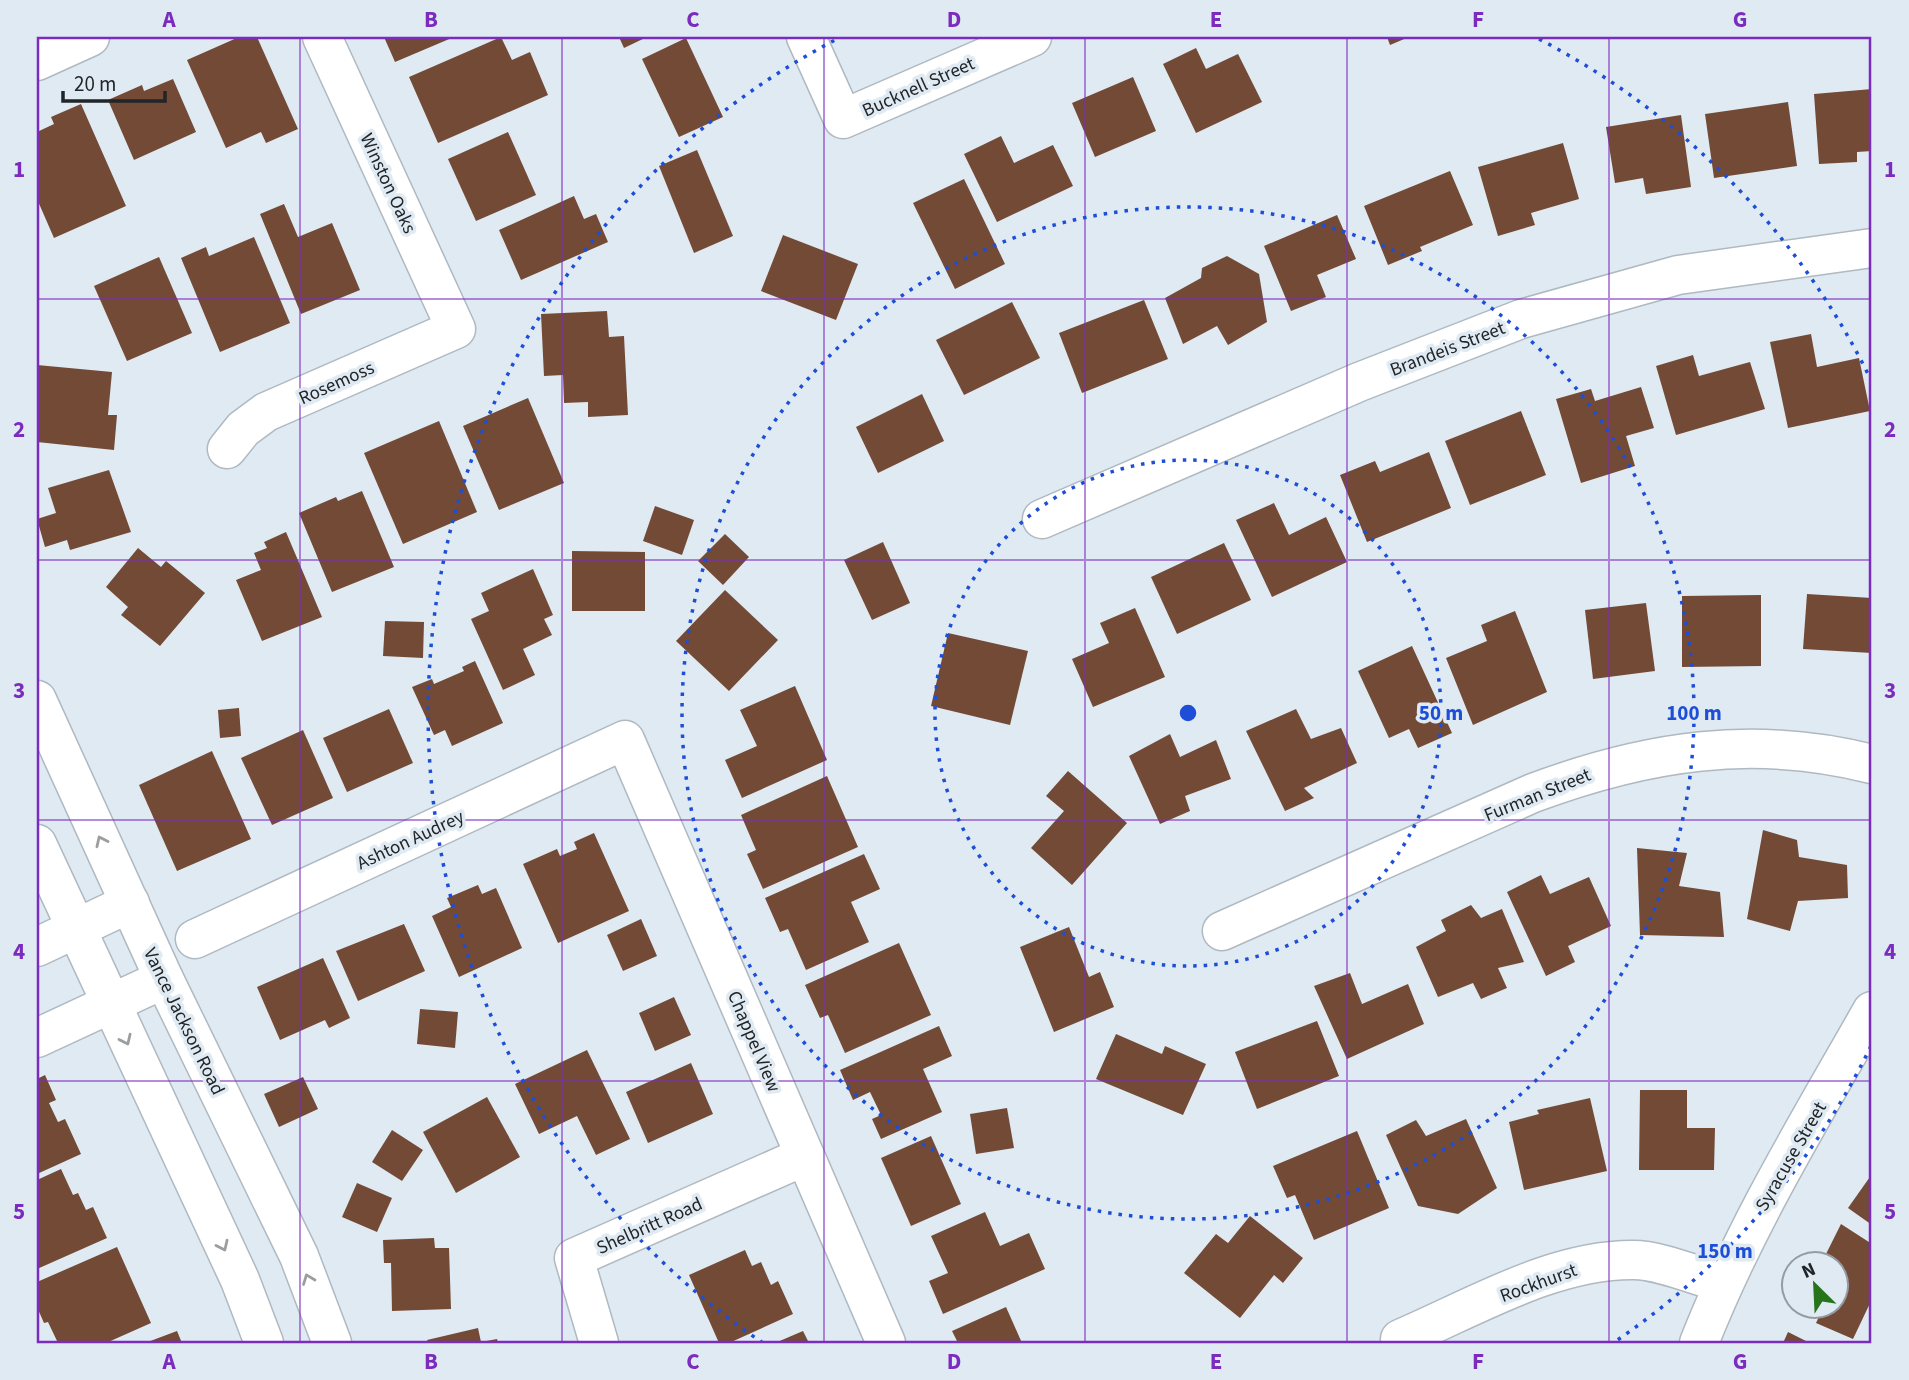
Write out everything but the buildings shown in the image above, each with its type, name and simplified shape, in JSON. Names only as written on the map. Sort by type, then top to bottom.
[{"type":"street","points":[[37,61],[90,37]]},
{"type":"street","name":"Winston Oaks","points":[[322,37],[456,329]]},
{"type":"street","name":"Bucknell Street","points":[[806,37],[843,119],[1032,37]]},
{"type":"street","name":"Brandeis Street","points":[[1042,519],[1359,382],[1521,319],[1678,275],[1872,248]]},
{"type":"street","name":"Rosemoss","points":[[227,449],[243,429],[266,412],[456,329]]},
{"type":"street","name":"Vance Jackson Road","points":[[37,699],[164,979],[299,1256],[332,1343]]},
{"type":"street","name":"Ashton Audrey","points":[[195,939],[625,740]]},
{"type":"street","name":"Chappel View","points":[[625,740],[886,1343]]},
{"type":"street","name":"Furman Street","points":[[1222,931],[1533,793],[1585,774],[1637,760],[1692,751],[1747,748],[1801,751],[1872,764]]},
{"type":"street","points":[[37,844],[109,1004],[240,1280],[264,1343]]},
{"type":"street","points":[[37,947],[130,903]]},
{"type":"street","points":[[37,1038],[164,979]]},
{"type":"street","name":"Syracuse Street","points":[[1699,1343],[1723,1283],[1759,1209],[1872,1011]]},
{"type":"street","name":"Shelbritt Road","points":[[599,1343],[574,1258],[805,1156]]},
{"type":"street","name":"Rockhurst","points":[[1401,1339],[1527,1284],[1581,1265],[1636,1260],[1723,1283]]}]
